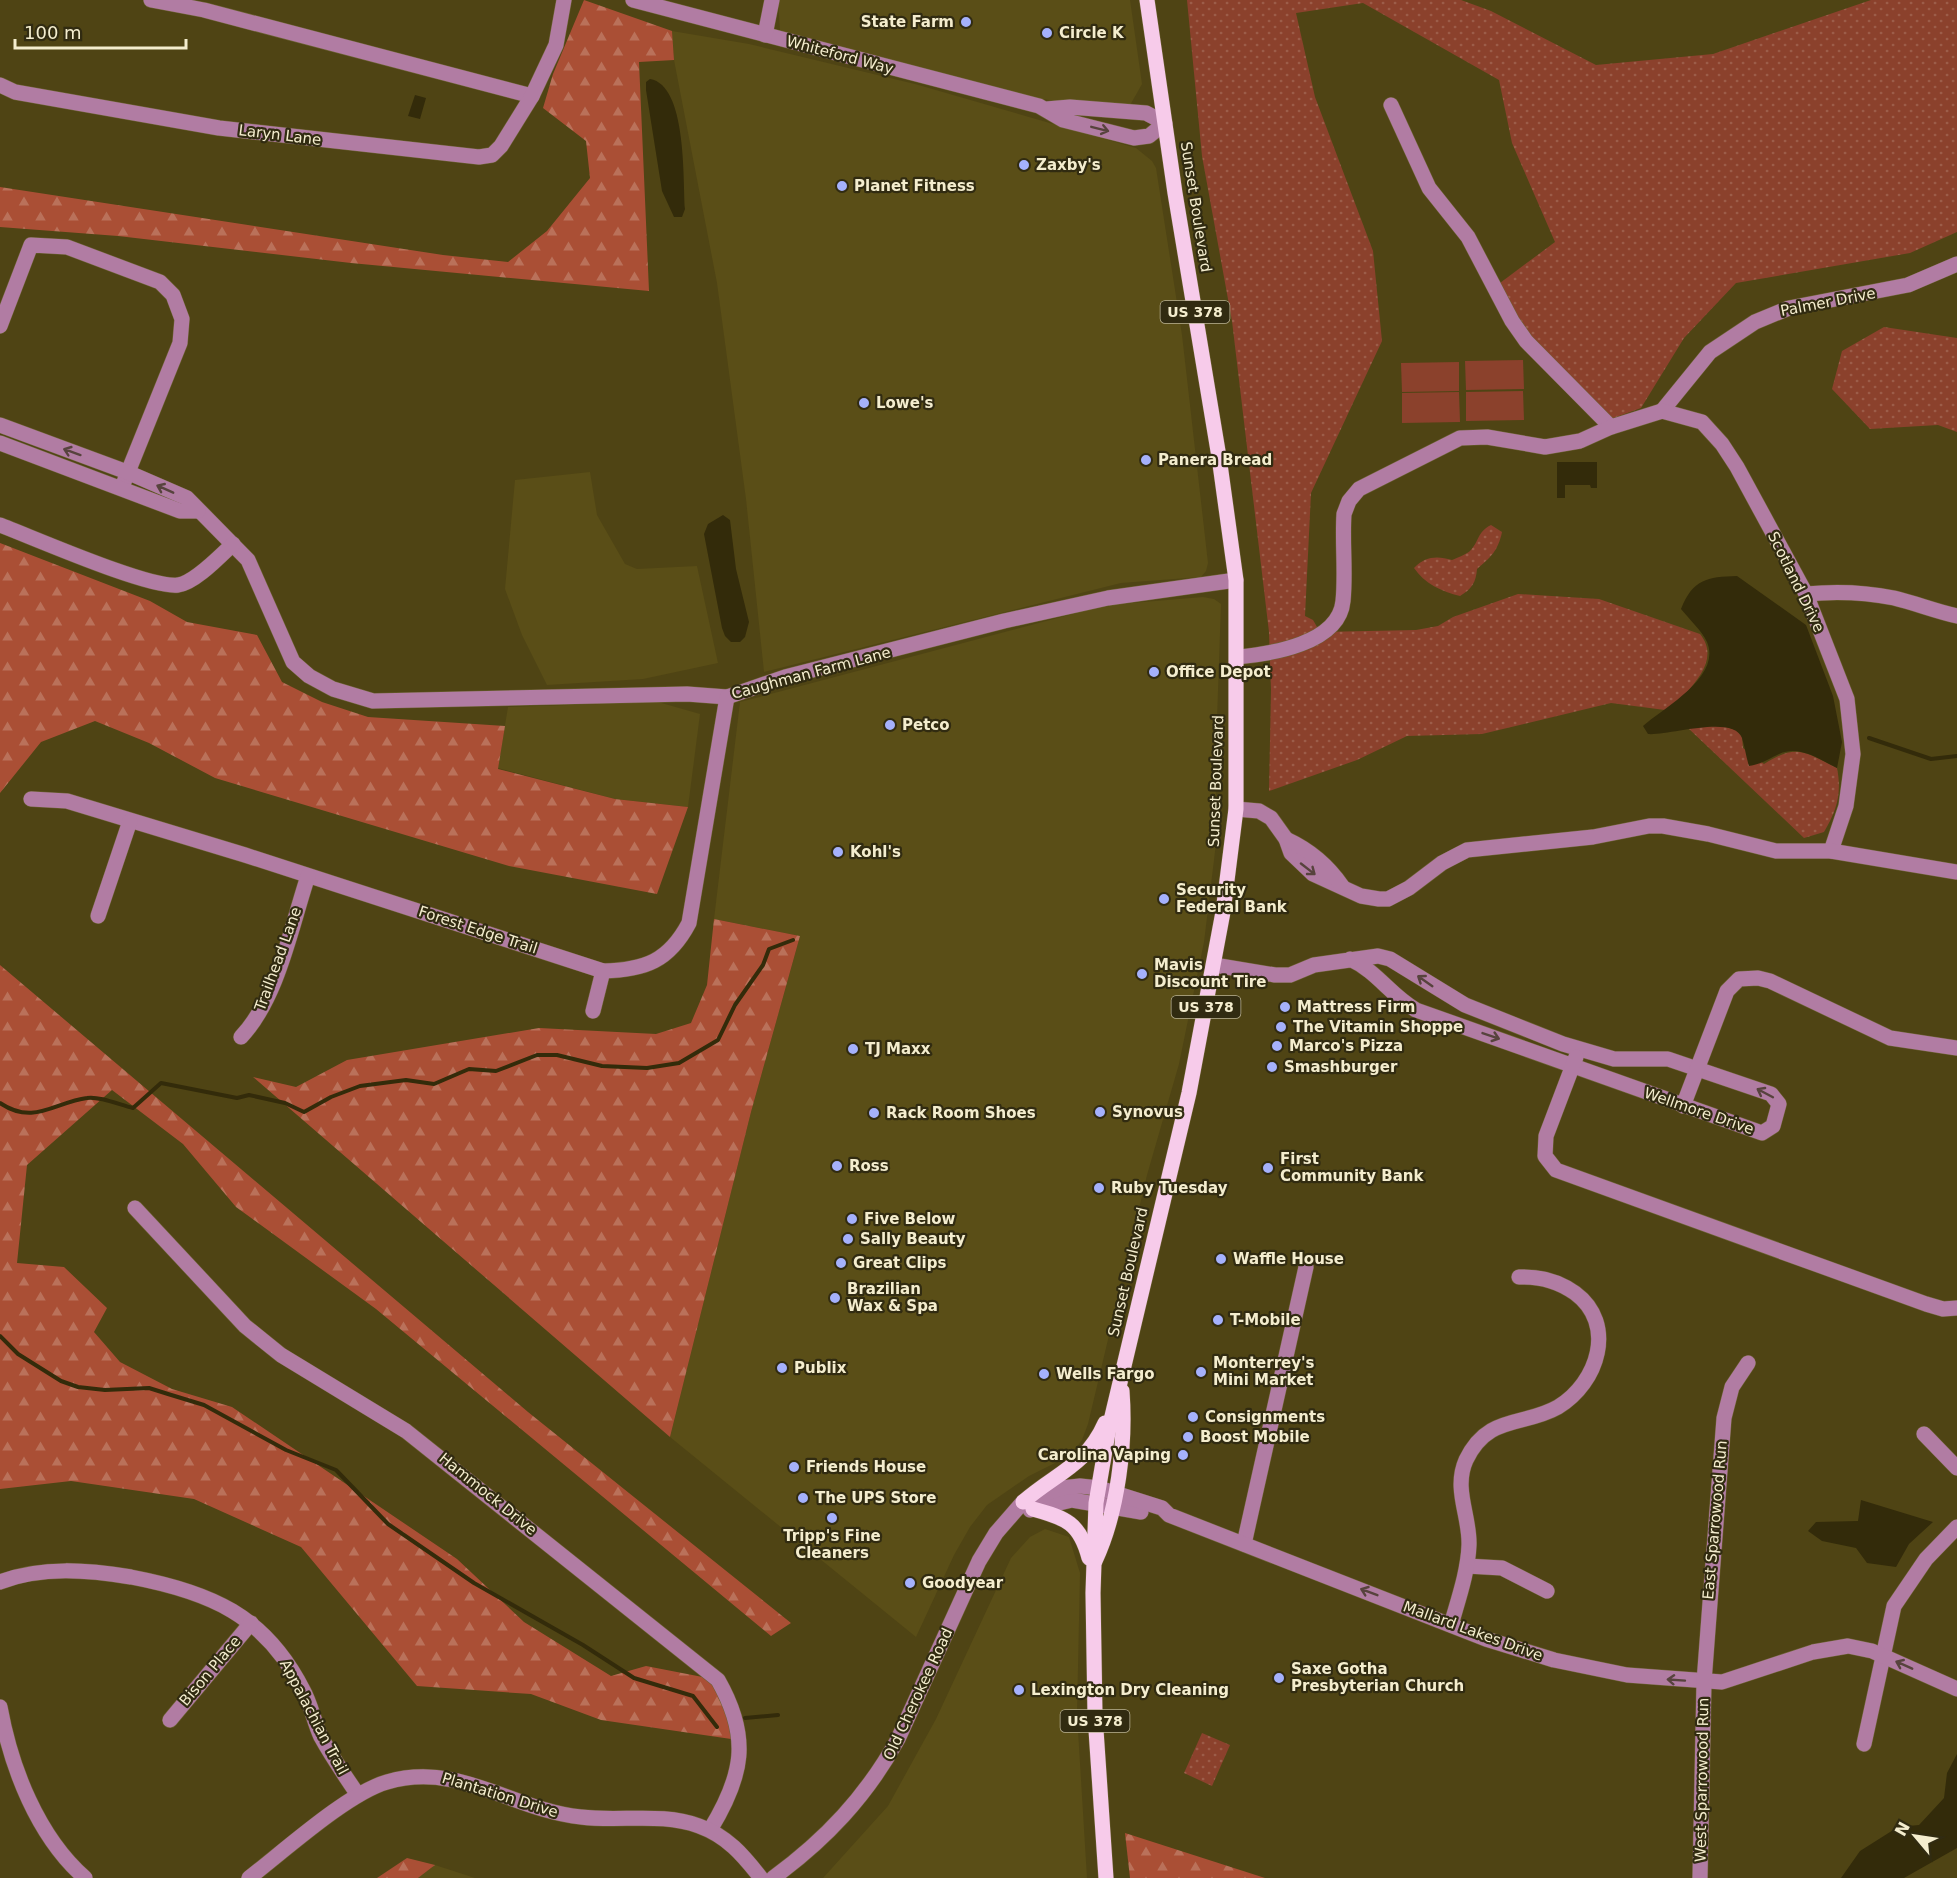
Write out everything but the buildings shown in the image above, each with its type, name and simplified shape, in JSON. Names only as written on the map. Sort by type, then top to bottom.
[{"type":"main road","name":"Sunset Boulevard","points":[[1106,1878],[1097,1773],[1094,1570],[1098,1495],[1119,1389],[1189,1093],[1214,964],[1236,809],[1236,580],[1219,457],[1147,0]]},
{"type":"main road","points":[[1094,1570],[1104,1542],[1114,1500],[1124,1421],[1119,1389]]},
{"type":"main road","points":[[1094,1570],[1086,1548],[1071,1522],[1028,1506],[1043,1485],[1085,1456],[1100,1433],[1119,1389]]},
{"type":"street","points":[[152,0],[215,13],[532,96]]},
{"type":"street","name":"Laryn Lane","points":[[0,86],[15,92],[219,128],[471,157],[492,155],[501,146],[532,96],[556,45],[564,0]]},
{"type":"street","name":"Whiteford Way","points":[[633,0],[1046,109],[1064,120],[1134,138],[1149,136],[1165,123],[1146,113],[1070,107],[1046,109]]},
{"type":"street","points":[[765,35],[772,0]]},
{"type":"street","points":[[1391,105],[1429,188],[1468,237],[1512,321],[1526,341],[1611,427]]},
{"type":"street","points":[[0,326],[31,245],[67,247],[160,282],[173,295],[182,319],[180,343],[122,487]]},
{"type":"street","name":"Palmer Drive","points":[[1662,411],[1710,352],[1755,321],[1790,308],[1895,289],[1957,264]]},
{"type":"street","points":[[1237,657],[1282,650],[1322,634],[1334,621],[1343,603],[1344,514],[1349,501],[1359,489],[1460,438],[1487,437],[1545,447],[1580,441],[1611,427],[1662,411]]},
{"type":"street","name":"Scotland Drive","points":[[1662,411],[1702,422],[1722,444],[1806,594],[1846,699],[1852,730],[1853,754],[1846,806],[1831,851]]},
{"type":"street","name":"Caughman Farm Lane","points":[[0,425],[127,472],[187,498],[248,560],[293,662],[309,676],[333,689],[373,701],[687,694],[727,697],[785,677],[1004,621],[1108,598],[1236,580]]},
{"type":"street","points":[[0,443],[122,487],[180,511],[198,511]]},
{"type":"street","points":[[0,525],[69,552],[163,584],[180,585],[202,572],[233,544]]},
{"type":"street","points":[[1806,594],[1848,591],[1893,598],[1957,616]]},
{"type":"street","name":"Forest Edge Trail","points":[[31,799],[67,801],[234,851],[603,971],[634,969],[650,964],[670,951],[680,940],[689,923],[727,697]]},
{"type":"street","points":[[1236,809],[1259,811],[1271,818],[1286,839],[1291,853],[1305,869],[1361,896],[1388,898],[1409,888],[1442,863],[1467,850],[1593,837],[1649,826],[1663,826],[1708,834],[1776,851],[1831,851],[1957,872]]},
{"type":"street","points":[[98,916],[130,821]]},
{"type":"street","name":"Trailhead Lane","points":[[241,1037],[255,1022],[270,991],[308,876]]},
{"type":"street","name":"Wellmore Drive","points":[[1214,964],[1275,975],[1290,975],[1314,965],[1350,959],[1378,956],[1390,959],[1465,1005],[1504,1022],[1579,1049],[1614,1059],[1668,1059],[1772,1094],[1779,1104],[1773,1126],[1762,1133],[1416,1010],[1394,996],[1373,972],[1350,959]]},
{"type":"street","points":[[593,1011],[603,971]]},
{"type":"street","points":[[1683,1106],[1727,991],[1734,982],[1747,978],[1770,981],[1890,1038],[1957,1048]]},
{"type":"street","points":[[1579,1049],[1544,1148],[1549,1164],[1556,1170],[1926,1304],[1944,1309],[1957,1308]]},
{"type":"street","name":"Hammock Drive","points":[[135,1208],[245,1326],[281,1355],[415,1437],[718,1680],[730,1700],[735,1717],[739,1750],[737,1776],[727,1801],[710,1830]]},
{"type":"street","points":[[1244,1544],[1306,1267]]},
{"type":"street","points":[[1451,1625],[1467,1566],[1469,1537],[1460,1485],[1467,1458],[1482,1438],[1493,1430],[1559,1406],[1573,1395],[1590,1372],[1599,1349],[1597,1321],[1585,1300],[1551,1281],[1519,1277]]},
{"type":"street","name":"East Sparrowood Run","points":[[1704,1682],[1724,1418],[1732,1387],[1748,1364]]},
{"type":"street","points":[[1924,1434],[1957,1468]]},
{"type":"street","name":"Mallard Lakes Drive","points":[[1098,1495],[1154,1515],[1169,1515],[1451,1625],[1554,1660],[1627,1675],[1704,1682],[1736,1679],[1834,1647],[1858,1647],[1957,1689]]},
{"type":"street","name":"Old Cherokee Road","points":[[773,1878],[808,1852],[837,1825],[883,1767],[979,1561],[996,1533],[1013,1516],[1028,1506],[1098,1495]]},
{"type":"street","points":[[1864,1744],[1889,1619],[1898,1600],[1926,1559],[1957,1527]]},
{"type":"street","points":[[1467,1566],[1502,1568],[1547,1591]]},
{"type":"street","name":"Appalachian Trail","points":[[0,1582],[30,1573],[65,1570],[111,1574],[190,1590],[232,1609],[273,1644],[294,1672],[305,1692],[321,1736],[358,1795]]},
{"type":"street","name":"Bison Place","points":[[170,1720],[251,1623]]},
{"type":"street","name":"West Sparrowood Run","points":[[1700,1878],[1704,1682]]},
{"type":"street","points":[[0,1707],[9,1745],[27,1793],[59,1851],[84,1878]]},
{"type":"street","name":"Plantation Drive","points":[[249,1878],[358,1795],[386,1782],[430,1775],[462,1780],[559,1814],[613,1819],[676,1820],[710,1830],[738,1850],[761,1878]]},
{"type":"shaded area","points":[[778,0],[1130,0],[1142,84],[1129,107],[1119,111],[1023,96],[780,31]]},
{"type":"shaded area","points":[[1187,0],[1461,0],[1491,11],[1596,65],[1713,54],[1871,0],[1957,0],[1957,232],[1910,253],[1736,283],[1684,338],[1641,408],[1611,419],[1529,336],[1516,318],[1500,283],[1555,242],[1512,143],[1499,80],[1363,3],[1296,13],[1315,97],[1373,251],[1382,341],[1311,493],[1305,616],[1313,620],[1320,632],[1416,630],[1438,626],[1453,617],[1518,594],[1599,599],[1700,634],[1705,642],[1707,657],[1702,672],[1686,693],[1726,727],[1736,730],[1742,737],[1743,748],[1764,764],[1775,757],[1801,752],[1837,768],[1839,785],[1837,801],[1824,832],[1804,838],[1688,728],[1665,710],[1611,703],[1482,734],[1407,736],[1357,760],[1269,791],[1271,690],[1269,632],[1232,321],[1202,156]]},
{"type":"shaded area","points":[[672,31],[749,44],[915,84],[1136,148],[1152,161],[1156,168],[1182,335],[1208,563],[1201,577],[1121,583],[764,672],[746,499],[717,283],[674,60]]},
{"type":"shaded area","points":[[650,79],[662,85],[671,98],[677,115],[683,156],[685,209],[682,217],[674,217],[662,191],[646,90],[646,82]]},
{"type":"shaded area","points":[[415,95],[426,98],[420,119],[408,116]]},
{"type":"shaded area","points":[[1884,327],[1957,338],[1957,432],[1938,425],[1870,429],[1832,389],[1842,351]]},
{"type":"shaded area","points":[[1523,360],[1524,389],[1466,390],[1465,361]]},
{"type":"shaded area","points":[[1459,362],[1459,391],[1402,392],[1401,363]]},
{"type":"shaded area","points":[[1523,391],[1524,420],[1466,421],[1466,392]]},
{"type":"shaded area","points":[[1459,392],[1460,422],[1402,423],[1402,393]]},
{"type":"shaded area","points":[[1557,462],[1597,462],[1597,488],[1591,488],[1590,485],[1565,485],[1565,498],[1557,498]]},
{"type":"shaded area","points":[[590,472],[597,515],[625,564],[637,569],[697,566],[718,663],[643,679],[547,685],[522,635],[505,589],[515,480]]},
{"type":"shaded area","points":[[723,515],[730,520],[736,569],[749,622],[745,637],[740,642],[731,642],[725,636],[722,628],[704,534],[708,524]]},
{"type":"shaded area","points":[[1491,525],[1502,532],[1496,549],[1477,569],[1476,578],[1468,591],[1460,596],[1434,586],[1414,568],[1427,559],[1452,560],[1466,554],[1473,548],[1483,531]]},
{"type":"shaded area","points":[[1737,576],[1806,625],[1833,696],[1842,742],[1837,768],[1809,754],[1794,751],[1779,754],[1749,766],[1742,738],[1736,731],[1714,727],[1648,734],[1643,726],[1688,690],[1699,679],[1706,667],[1709,655],[1707,642],[1681,609],[1691,591],[1709,579]]},
{"type":"shaded area","points":[[1203,597],[1214,599],[1221,604],[1215,778],[1218,827],[1204,942],[1179,1064],[1147,1175],[1088,1424],[1082,1440],[1071,1455],[1029,1476],[987,1505],[970,1527],[954,1555],[916,1637],[670,1437],[751,1112],[800,936],[714,919],[740,702],[1084,611],[1119,604]]},
{"type":"shaded area","points":[[658,702],[700,714],[688,807],[615,799],[498,768],[508,707]]},
{"type":"shaded area","points":[[1861,1500],[1933,1522],[1909,1544],[1896,1567],[1867,1563],[1856,1548],[1822,1541],[1808,1531],[1816,1522],[1858,1521]]},
{"type":"shaded area","points":[[1045,1529],[1069,1537],[1080,1573],[1077,1714],[1087,1878],[823,1878],[888,1806],[936,1719],[1011,1558],[1030,1537]]},
{"type":"shaded area","points":[[1202,1733],[1230,1745],[1212,1786],[1184,1773]]},
{"type":"shaded area","points":[[1957,1754],[1957,1848],[1904,1878],[1841,1878],[1860,1851],[1898,1827],[1919,1825],[1944,1798],[1947,1773]]},
{"type":"shaded area","points":[[435,1865],[475,1878],[418,1878]]},
{"type":"green space","points":[[584,0],[672,31],[674,60],[639,62],[649,291],[351,263],[118,236],[0,227],[0,187],[443,255],[508,262],[547,231],[590,178],[586,141],[543,108],[553,74]]},
{"type":"green space","points":[[0,543],[150,601],[187,622],[257,635],[282,682],[322,702],[368,717],[505,726],[498,769],[615,799],[688,807],[657,894],[509,866],[215,778],[149,743],[95,721],[41,742],[0,793]]},
{"type":"green space","points":[[714,919],[800,936],[751,1112],[670,1437],[253,1077],[296,1087],[347,1060],[539,1028],[656,1034],[691,1023],[707,985]]},
{"type":"green space","points":[[0,965],[528,1412],[791,1623],[771,1636],[376,1309],[236,1207],[183,1144],[112,1090],[27,1165],[17,1263],[64,1267],[107,1308],[94,1332],[120,1362],[172,1389],[232,1407],[457,1559],[524,1622],[611,1676],[646,1666],[718,1680],[738,1740],[601,1720],[531,1694],[417,1686],[301,1547],[194,1499],[71,1481],[0,1489]]},
{"type":"green space","points":[[1125,1833],[1265,1878],[1130,1878]]},
{"type":"green space","points":[[407,1858],[435,1865],[418,1878],[377,1878]]},
{"type":"waterway","points":[[1869,738],[1931,759],[1957,756]]},
{"type":"waterway","points":[[0,1103],[12,1110],[34,1113],[87,1098],[104,1099],[133,1108],[161,1083],[237,1098],[249,1095],[285,1103],[304,1112],[331,1097],[360,1086],[406,1080],[434,1084],[469,1069],[496,1071],[537,1055],[557,1055],[602,1066],[647,1068],[679,1063],[718,1040],[735,1005],[763,965],[769,949],[793,940]]},
{"type":"waterway","points":[[0,1336],[18,1354],[61,1381],[78,1387],[105,1390],[149,1388],[204,1405],[286,1450],[336,1470],[388,1524],[474,1583],[583,1645],[634,1678],[693,1696],[717,1727]]},
{"type":"waterway","points":[[745,1718],[778,1715]]},
{"type":"place","name":"State Farm","points":[[966,22]]},
{"type":"place","name":"Circle K","points":[[1047,33]]},
{"type":"place","name":"Zaxby's","points":[[1024,165]]},
{"type":"place","name":"Planet Fitness","points":[[842,186]]},
{"type":"place","name":"Lowe's","points":[[864,403]]},
{"type":"place","name":"Panera Bread","points":[[1146,460]]},
{"type":"place","name":"Office Depot","points":[[1154,672]]},
{"type":"place","name":"Petco","points":[[890,725]]},
{"type":"place","name":"Kohl's","points":[[838,852]]},
{"type":"place","name":"Security Federal Bank","points":[[1164,899]]},
{"type":"place","name":"Mavis Discount Tire","points":[[1142,974]]},
{"type":"place","name":"Mattress Firm","points":[[1285,1007]]},
{"type":"place","name":"The Vitamin Shoppe","points":[[1281,1027]]},
{"type":"place","name":"Marco's Pizza","points":[[1277,1046]]},
{"type":"place","name":"TJ Maxx","points":[[853,1049]]},
{"type":"place","name":"Smashburger","points":[[1272,1067]]},
{"type":"place","name":"Synovus","points":[[1100,1112]]},
{"type":"place","name":"Rack Room Shoes","points":[[874,1113]]},
{"type":"place","name":"Ross","points":[[837,1166]]},
{"type":"place","name":"First Community Bank","points":[[1268,1168]]},
{"type":"place","name":"Ruby Tuesday","points":[[1099,1188]]},
{"type":"place","name":"Five Below","points":[[852,1219]]},
{"type":"place","name":"Sally Beauty","points":[[848,1239]]},
{"type":"place","name":"Waffle House","points":[[1221,1259]]},
{"type":"place","name":"Great Clips","points":[[841,1263]]},
{"type":"place","name":"Brazilian Wax & Spa","points":[[835,1298]]},
{"type":"place","name":"T-Mobile","points":[[1218,1320]]},
{"type":"place","name":"Publix","points":[[782,1368]]},
{"type":"place","name":"Monterrey's Mini Market","points":[[1201,1372]]},
{"type":"place","name":"Wells Fargo","points":[[1044,1374]]},
{"type":"place","name":"Consignments","points":[[1193,1417]]},
{"type":"place","name":"Boost Mobile","points":[[1188,1437]]},
{"type":"place","name":"Carolina Vaping","points":[[1183,1455]]},
{"type":"place","name":"Friends House","points":[[794,1467]]},
{"type":"place","name":"The UPS Store","points":[[803,1498]]},
{"type":"place","name":"Tripp's Fine Cleaners","points":[[832,1518]]},
{"type":"place","name":"Goodyear","points":[[910,1583]]},
{"type":"place","name":"Saxe Gotha Presbyterian Church","points":[[1279,1678]]},
{"type":"place","name":"Lexington Dry Cleaning","points":[[1019,1690]]}]
